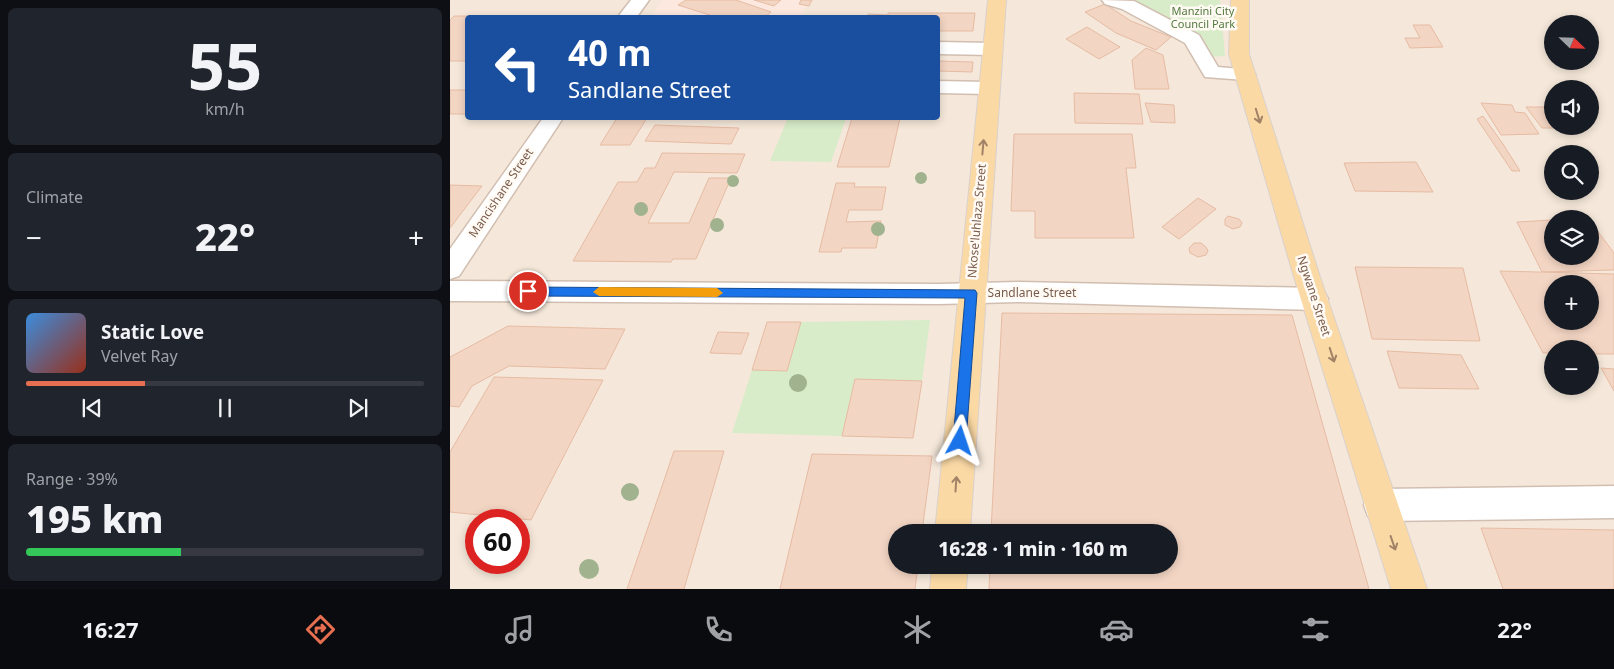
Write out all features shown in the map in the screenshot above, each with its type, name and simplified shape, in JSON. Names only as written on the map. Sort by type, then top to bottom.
[{"type":"main road","name":"Nkose'luhlaza Street","points":[[953,524],[988,88],[997,0]]},
{"type":"main road","name":"Ngwane Street","points":[[1240,0],[1239,54],[1380,505],[1409,589]]},
{"type":"main road","points":[[948,589],[949,574]]},
{"type":"street","points":[[628,15],[640,0]]},
{"type":"street","points":[[1111,0],[1128,5],[1192,39],[1212,73],[1246,74]]},
{"type":"street","points":[[940,48],[992,49]]},
{"type":"street","points":[[940,87],[988,88]]},
{"type":"street","name":"Mancishane Street","points":[[450,269],[552,120]]},
{"type":"street","name":"Sandlane Street","points":[[450,291],[1019,292],[1315,299]]},
{"type":"street","points":[[1380,505],[1614,502]]},
{"type":"shaded area","points":[[450,0],[1614,0],[1614,589],[450,589]]},
{"type":"shaded area","points":[[662,0],[809,0],[802,15],[652,15]]},
{"type":"green space","name":"Manzini City Council Park","points":[[1128,0],[1220,0],[1225,56],[1209,57],[1190,28]]},
{"type":"green space","points":[[787,120],[845,120],[831,162],[770,161]]},
{"type":"green space","points":[[930,320],[922,381],[855,379],[842,436],[732,433],[752,370],[787,370],[801,322]]},
{"type":"building","points":[[686,0],[736,0],[771,12],[768,15],[710,15],[678,5]]},
{"type":"building","points":[[754,0],[781,0],[774,6]]},
{"type":"building","points":[[801,0],[812,0],[809,6],[799,4]]},
{"type":"building","points":[[1105,4],[1131,21],[1171,37],[1156,50],[1116,33],[1085,12]]},
{"type":"building","points":[[888,13],[975,13],[973,31],[940,31],[940,15],[888,15]]},
{"type":"building","points":[[454,16],[465,16],[465,61],[450,61],[450,20]]},
{"type":"building","points":[[1413,25],[1430,25],[1443,47],[1410,48],[1405,38],[1420,38]]},
{"type":"building","points":[[1087,27],[1120,47],[1099,59],[1066,39]]},
{"type":"building","points":[[1146,48],[1163,55],[1169,89],[1135,89],[1132,60]]},
{"type":"building","points":[[940,61],[973,62],[972,72],[940,71]]},
{"type":"building","points":[[450,90],[465,90],[465,114],[450,114]]},
{"type":"building","points":[[1074,93],[1139,94],[1143,124],[1075,123]]},
{"type":"building","points":[[1145,103],[1174,105],[1175,123],[1151,122]]},
{"type":"building","points":[[1481,103],[1512,105],[1515,112],[1525,113],[1539,134],[1501,135]]},
{"type":"building","points":[[1526,107],[1544,107],[1544,128],[1542,128]]},
{"type":"building","points":[[1483,116],[1520,171],[1512,171],[1477,119]]},
{"type":"building","points":[[616,120],[646,120],[630,145],[600,145]]},
{"type":"building","points":[[851,120],[900,120],[889,167],[837,167]]},
{"type":"building","points":[[655,125],[739,128],[731,144],[645,141]]},
{"type":"building","points":[[1014,134],[1132,134],[1136,168],[1126,168],[1134,238],[1035,238],[1035,211],[1011,211]]},
{"type":"building","points":[[662,153],[745,154],[737,173],[674,172],[648,223],[689,223],[709,178],[731,178],[696,259],[673,259],[671,262],[573,261],[618,182],[637,182],[645,168],[655,168]]},
{"type":"building","points":[[1416,162],[1433,192],[1355,191],[1344,163]]},
{"type":"building","points":[[836,183],[855,183],[854,187],[886,187],[882,210],[849,210],[846,222],[881,221],[876,248],[842,248],[841,252],[819,252]]},
{"type":"building","points":[[450,185],[482,186],[450,228]]},
{"type":"building","points":[[1198,198],[1216,209],[1179,239],[1162,227]]},
{"type":"building","points":[[1228,216],[1239,219],[1242,223],[1240,227],[1233,229],[1225,225],[1225,219]]},
{"type":"building","points":[[1544,220],[1544,265],[1599,265],[1599,233],[1614,253],[1614,270],[1542,272],[1517,222]]},
{"type":"building","points":[[1194,243],[1201,243],[1206,247],[1208,251],[1206,255],[1198,257],[1190,253],[1189,248]]},
{"type":"building","points":[[1355,267],[1463,268],[1480,341],[1372,339]]},
{"type":"building","points":[[1500,271],[1614,274],[1614,354],[1599,354],[1599,340],[1544,340],[1544,353]]},
{"type":"building","points":[[1002,313],[1292,315],[1369,589],[989,589],[990,574],[1178,574],[1178,524],[991,524]]},
{"type":"building","points":[[767,322],[801,322],[787,371],[752,370]]},
{"type":"building","points":[[508,326],[625,329],[605,369],[509,366],[472,386],[459,407],[450,406],[450,357]]},
{"type":"building","points":[[718,332],[749,333],[741,354],[710,353]]},
{"type":"building","points":[[1387,351],[1461,355],[1479,389],[1399,388]]},
{"type":"building","points":[[1601,368],[1614,369],[1614,391]]},
{"type":"building","points":[[494,377],[603,380],[531,520],[530,509],[465,509],[465,513],[450,512],[450,452]]},
{"type":"building","points":[[855,379],[922,381],[913,438],[842,436]]},
{"type":"building","points":[[674,451],[724,451],[684,589],[627,589]]},
{"type":"building","points":[[812,454],[932,456],[923,524],[888,524],[888,574],[917,574],[915,589],[780,589]]},
{"type":"building","points":[[1481,528],[1614,530],[1614,589],[1503,589]]},
{"type":"slow traffic","points":[[599,292],[717,293]]},
{"type":"route","points":[[528,291],[971,293],[960,441]]}]
